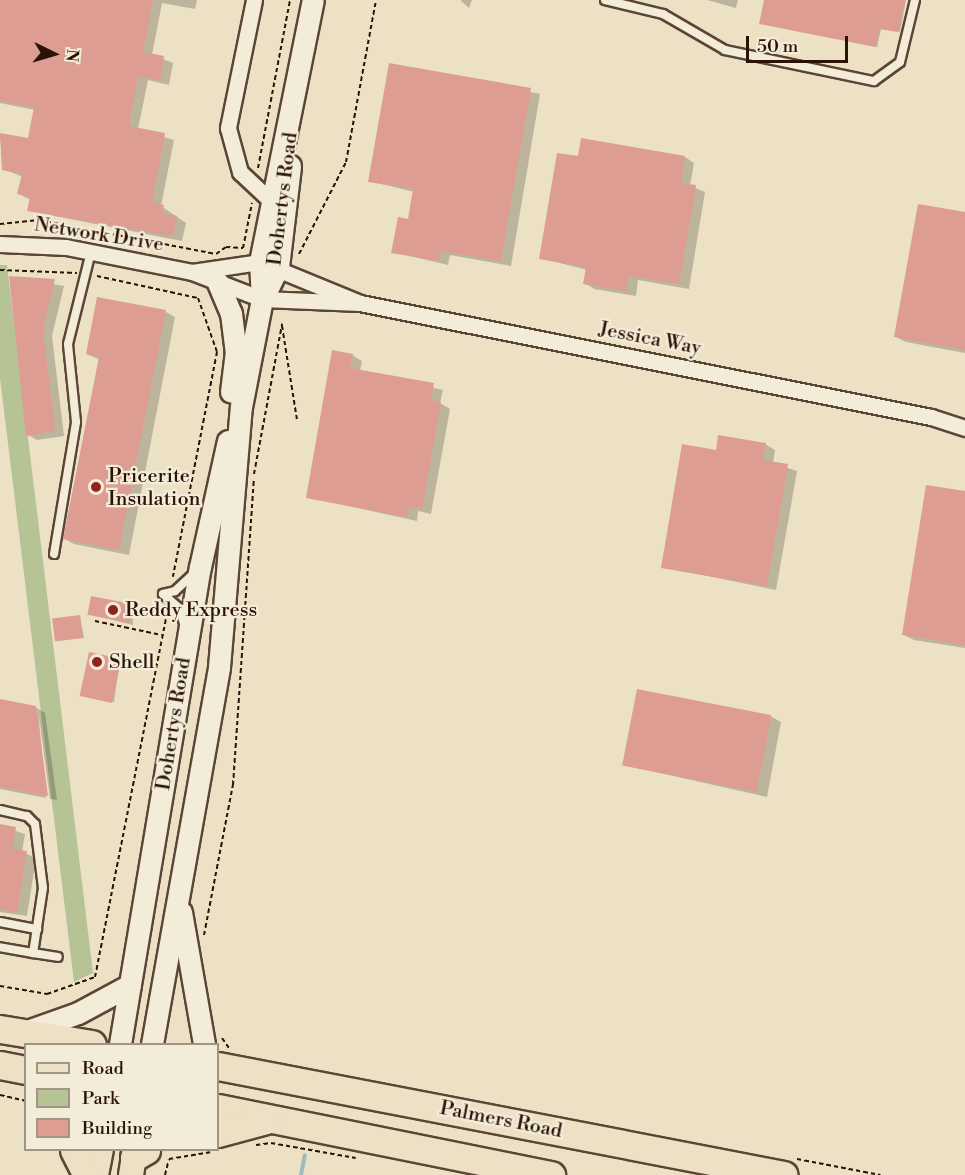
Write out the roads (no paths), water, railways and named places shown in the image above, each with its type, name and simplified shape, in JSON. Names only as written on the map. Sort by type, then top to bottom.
[{"type":"highway","points":[[11,1031],[86,1043]]},
{"type":"highway","points":[[0,1065],[24,1070]]},
{"type":"highway","name":"Palmers Road","points":[[219,1066],[784,1175]]},
{"type":"highway","points":[[219,1108],[551,1175]]},
{"type":"highway","points":[[219,1141],[270,1119]]},
{"type":"highway","points":[[75,1151],[87,1175]]},
{"type":"main road","name":"Dohertys Road","points":[[269,265],[272,201],[314,0]]},
{"type":"main road","name":"Dohertys Road","points":[[152,1043],[219,667],[241,407],[269,265],[294,97]]},
{"type":"main road","points":[[218,283],[231,313],[236,351],[225,449]]},
{"type":"main road","name":"Dohertys Road","points":[[120,1043],[200,567],[225,449],[241,407]]},
{"type":"main road","points":[[178,891],[204,1043]]},
{"type":"main road","points":[[11,1031],[78,1013],[130,985]]},
{"type":"main road","points":[[96,1175],[101,1151]]},
{"type":"street","name":"Dohertys Road","points":[[254,0],[228,128],[240,172],[254,188],[272,201]]},
{"type":"street","name":"Network Drive","points":[[0,244],[91,252],[192,272],[262,299]]},
{"type":"street","name":"Network Drive","points":[[192,272],[269,265]]},
{"type":"street","name":"Jessica Way","points":[[269,265],[360,303]]},
{"type":"street","name":"Jessica Way","points":[[262,299],[360,303],[931,417],[965,428]]},
{"type":"street","name":"Jessica Way","points":[[931,417],[965,418]]},
{"type":"lane","points":[[605,0],[663,14],[725,50],[874,81],[900,62],[915,0]]},
{"type":"lane","points":[[54,554],[76,422],[68,344],[91,252]]},
{"type":"lane","points":[[189,636],[179,608],[170,596],[200,567]]},
{"type":"lane","points":[[0,810],[27,816],[34,824],[43,888],[33,953]]},
{"type":"lane","points":[[0,922],[37,929]]},
{"type":"lane","points":[[0,947],[58,957]]},
{"type":"waterway","points":[[301,1175],[305,1155]]},
{"type":"place","name":"Pricerite Insulation","points":[[96,487]]},
{"type":"place","name":"Reddy Express","points":[[113,610]]},
{"type":"place","name":"Shell","points":[[97,662]]}]
